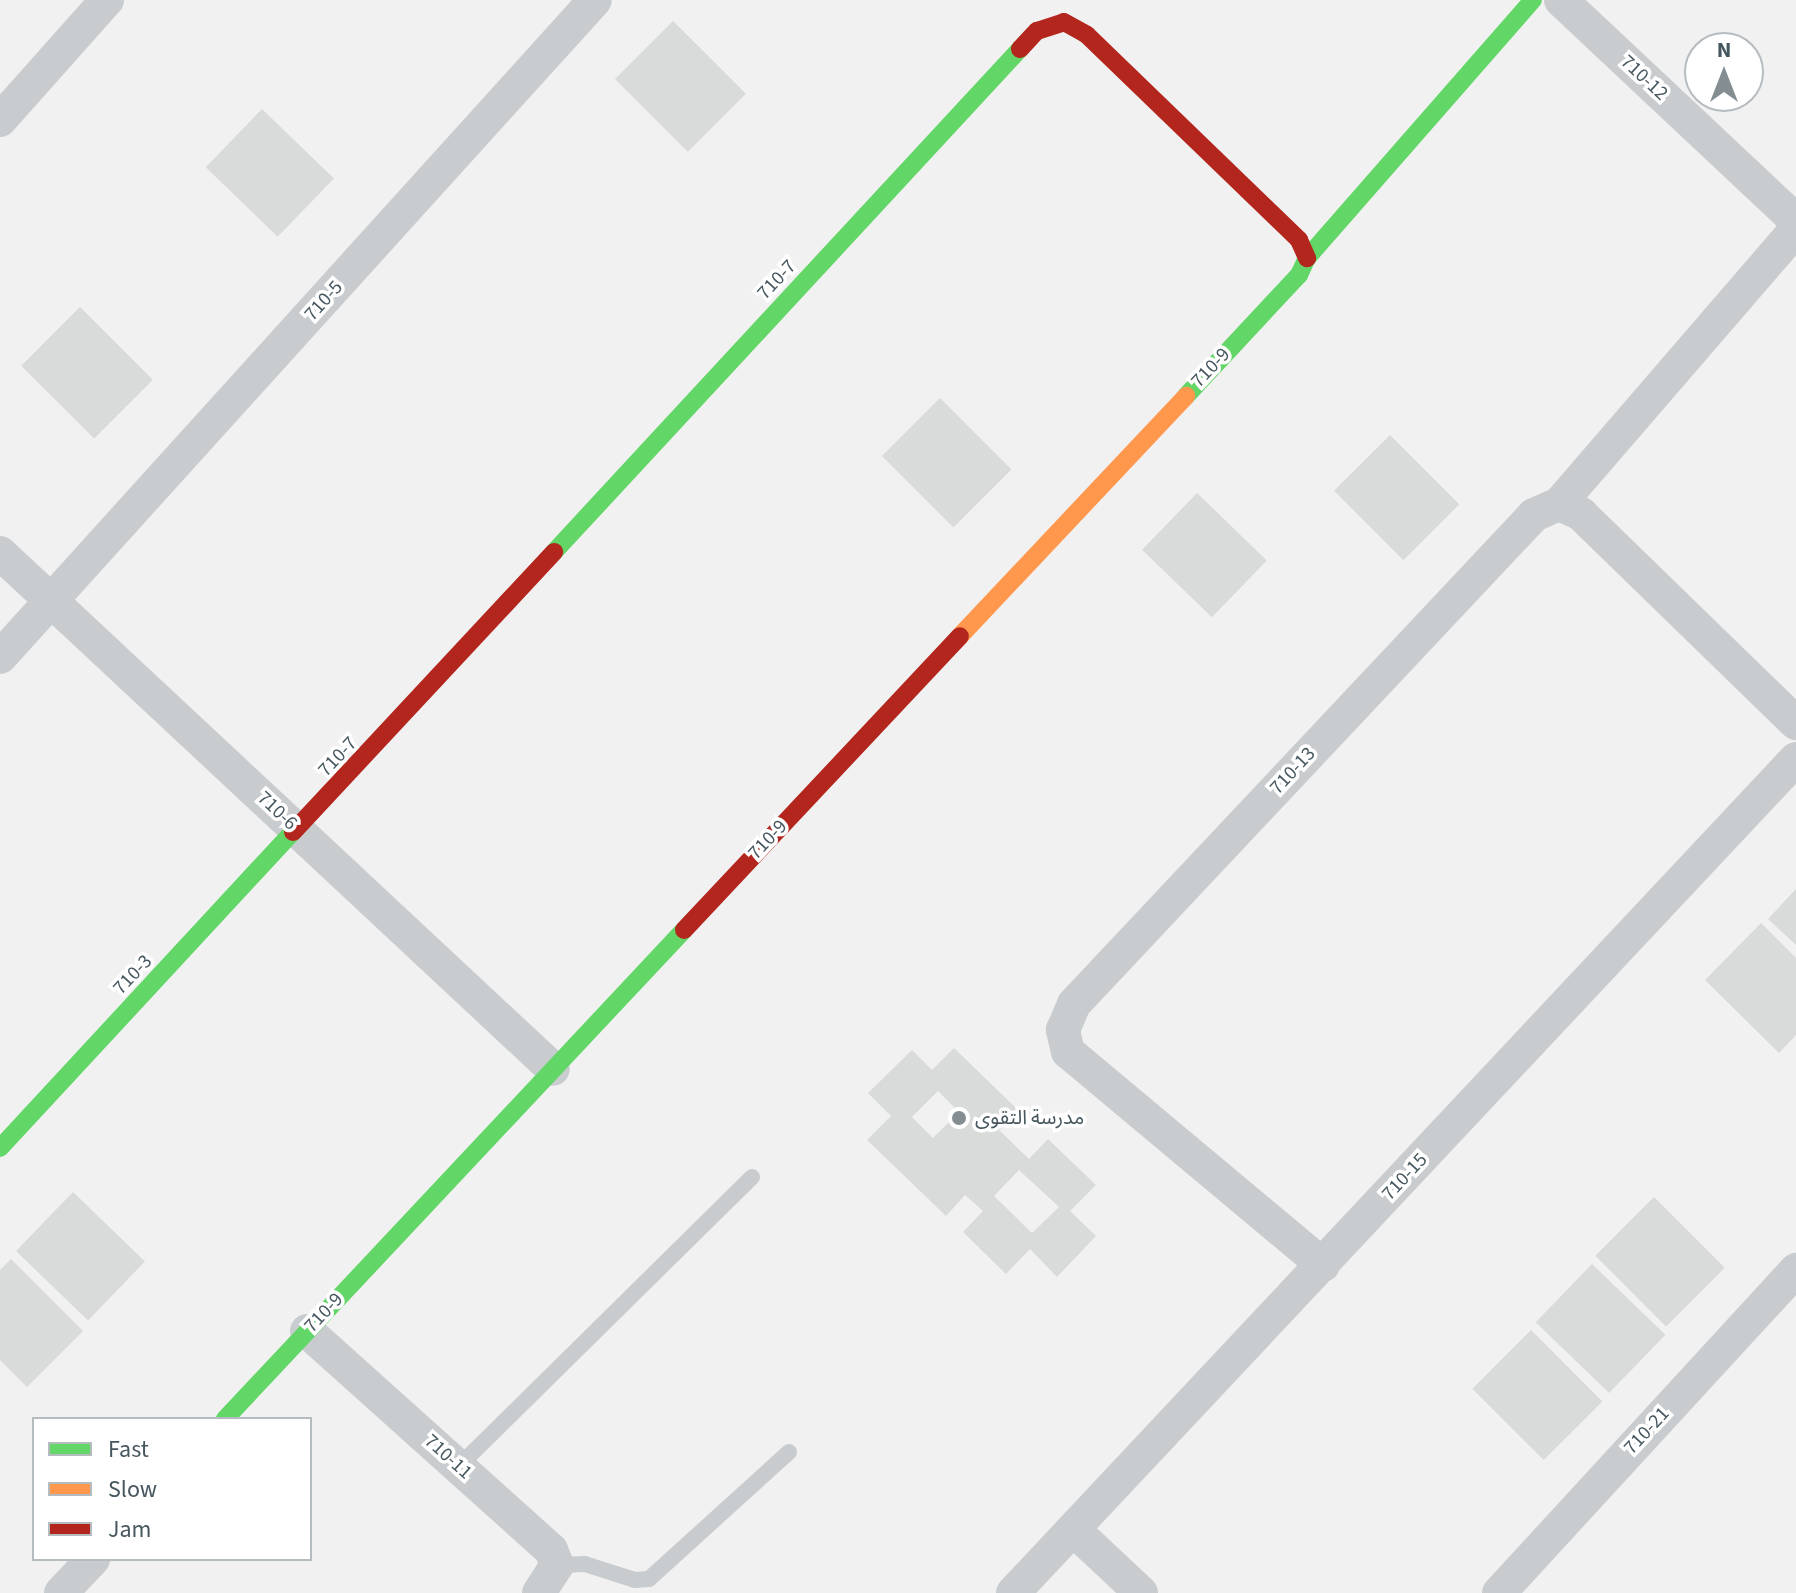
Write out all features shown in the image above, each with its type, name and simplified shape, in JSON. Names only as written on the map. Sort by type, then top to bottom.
[{"type":"street","points":[[0,120],[107,0]]},
{"type":"street","name":"710-5","points":[[0,657],[595,0]]},
{"type":"street","points":[[1037,31],[1065,0]]},
{"type":"street","name":"710-9","points":[[227,1417],[1299,275],[1307,258],[1533,0]]},
{"type":"street","name":"710-12","points":[[1561,0],[1796,221]]},
{"type":"street","points":[[1037,31],[1064,22],[1087,35],[1299,240],[1307,258]]},
{"type":"street","name":"710-7","points":[[299,831],[1037,31]]},
{"type":"street","name":"710-13","points":[[1323,1265],[1068,1052],[1063,1030],[1074,1004],[1534,515],[1559,504],[1796,229]]},
{"type":"street","points":[[1559,504],[1581,514],[1796,723]]},
{"type":"street","name":"710-6","points":[[0,553],[553,1069]]},
{"type":"street","name":"710-15","points":[[1013,1593],[1796,759]]},
{"type":"street","name":"710-3","points":[[0,1148],[299,831]]},
{"type":"street","name":"710-21","points":[[1499,1593],[1796,1270]]},
{"type":"street","name":"710-11","points":[[307,1331],[551,1550],[548,1579]]},
{"type":"street","points":[[1074,1530],[1141,1593]]},
{"type":"street","points":[[61,1593],[91,1561]]},
{"type":"lane","points":[[458,1467],[752,1177]]},
{"type":"lane","points":[[548,1579],[585,1564],[635,1580],[649,1579],[789,1452]]},
{"type":"building","points":[[673,21],[746,94],[688,152],[615,79]]},
{"type":"building","points":[[262,109],[334,178],[278,237],[206,167]]},
{"type":"building","points":[[80,307],[153,380],[94,439],[21,366]]},
{"type":"building","points":[[940,398],[1011,469],[953,527],[882,456]]},
{"type":"building","points":[[1390,435],[1459,504],[1403,560],[1334,491]]},
{"type":"building","points":[[1197,493],[1267,560],[1212,617],[1142,550]]},
{"type":"building","points":[[1796,889],[1796,945],[1768,919]]},
{"type":"building","points":[[1761,923],[1796,958],[1796,1035],[1779,1053],[1705,980]]},
{"type":"building","points":[[954,1048],[1019,1111],[999,1130],[1029,1159],[1048,1139],[1096,1185],[1070,1211],[1096,1236],[1057,1277],[1030,1249],[1006,1274],[963,1232],[983,1211],[965,1195],[946,1216],[867,1140],[891,1116],[868,1093],[912,1050],[932,1070]],"holes":[[[938,1091],[959,1112],[933,1138],[912,1117]],[[1019,1170],[1059,1207],[1032,1233],[994,1196]]]},
{"type":"building","points":[[73,1192],[145,1261],[88,1320],[16,1251]]},
{"type":"building","points":[[1654,1197],[1725,1268],[1666,1326],[1595,1256]]},
{"type":"building","points":[[11,1259],[83,1331],[27,1387],[0,1360],[0,1270]]},
{"type":"building","points":[[1592,1264],[1665,1335],[1609,1393],[1536,1322]]},
{"type":"building","points":[[1531,1330],[1602,1401],[1544,1460],[1472,1389]]},
{"type":"traffic: fast","points":[[1186,396],[1299,275],[1307,258],[1533,0]]},
{"type":"traffic: fast","points":[[554,552],[1020,49]]},
{"type":"traffic: fast","points":[[0,1148],[293,832]]},
{"type":"traffic: fast","points":[[227,1417],[684,930]]},
{"type":"traffic: slow","points":[[960,636],[1186,396]]},
{"type":"traffic: jam","points":[[1020,49],[1037,31],[1064,22],[1087,35],[1299,240],[1307,258]]},
{"type":"traffic: jam","points":[[293,832],[554,552]]},
{"type":"traffic: jam","points":[[684,930],[960,636]]},
{"type":"place","name":"مدرسة التقوى","points":[[959,1118]]}]
